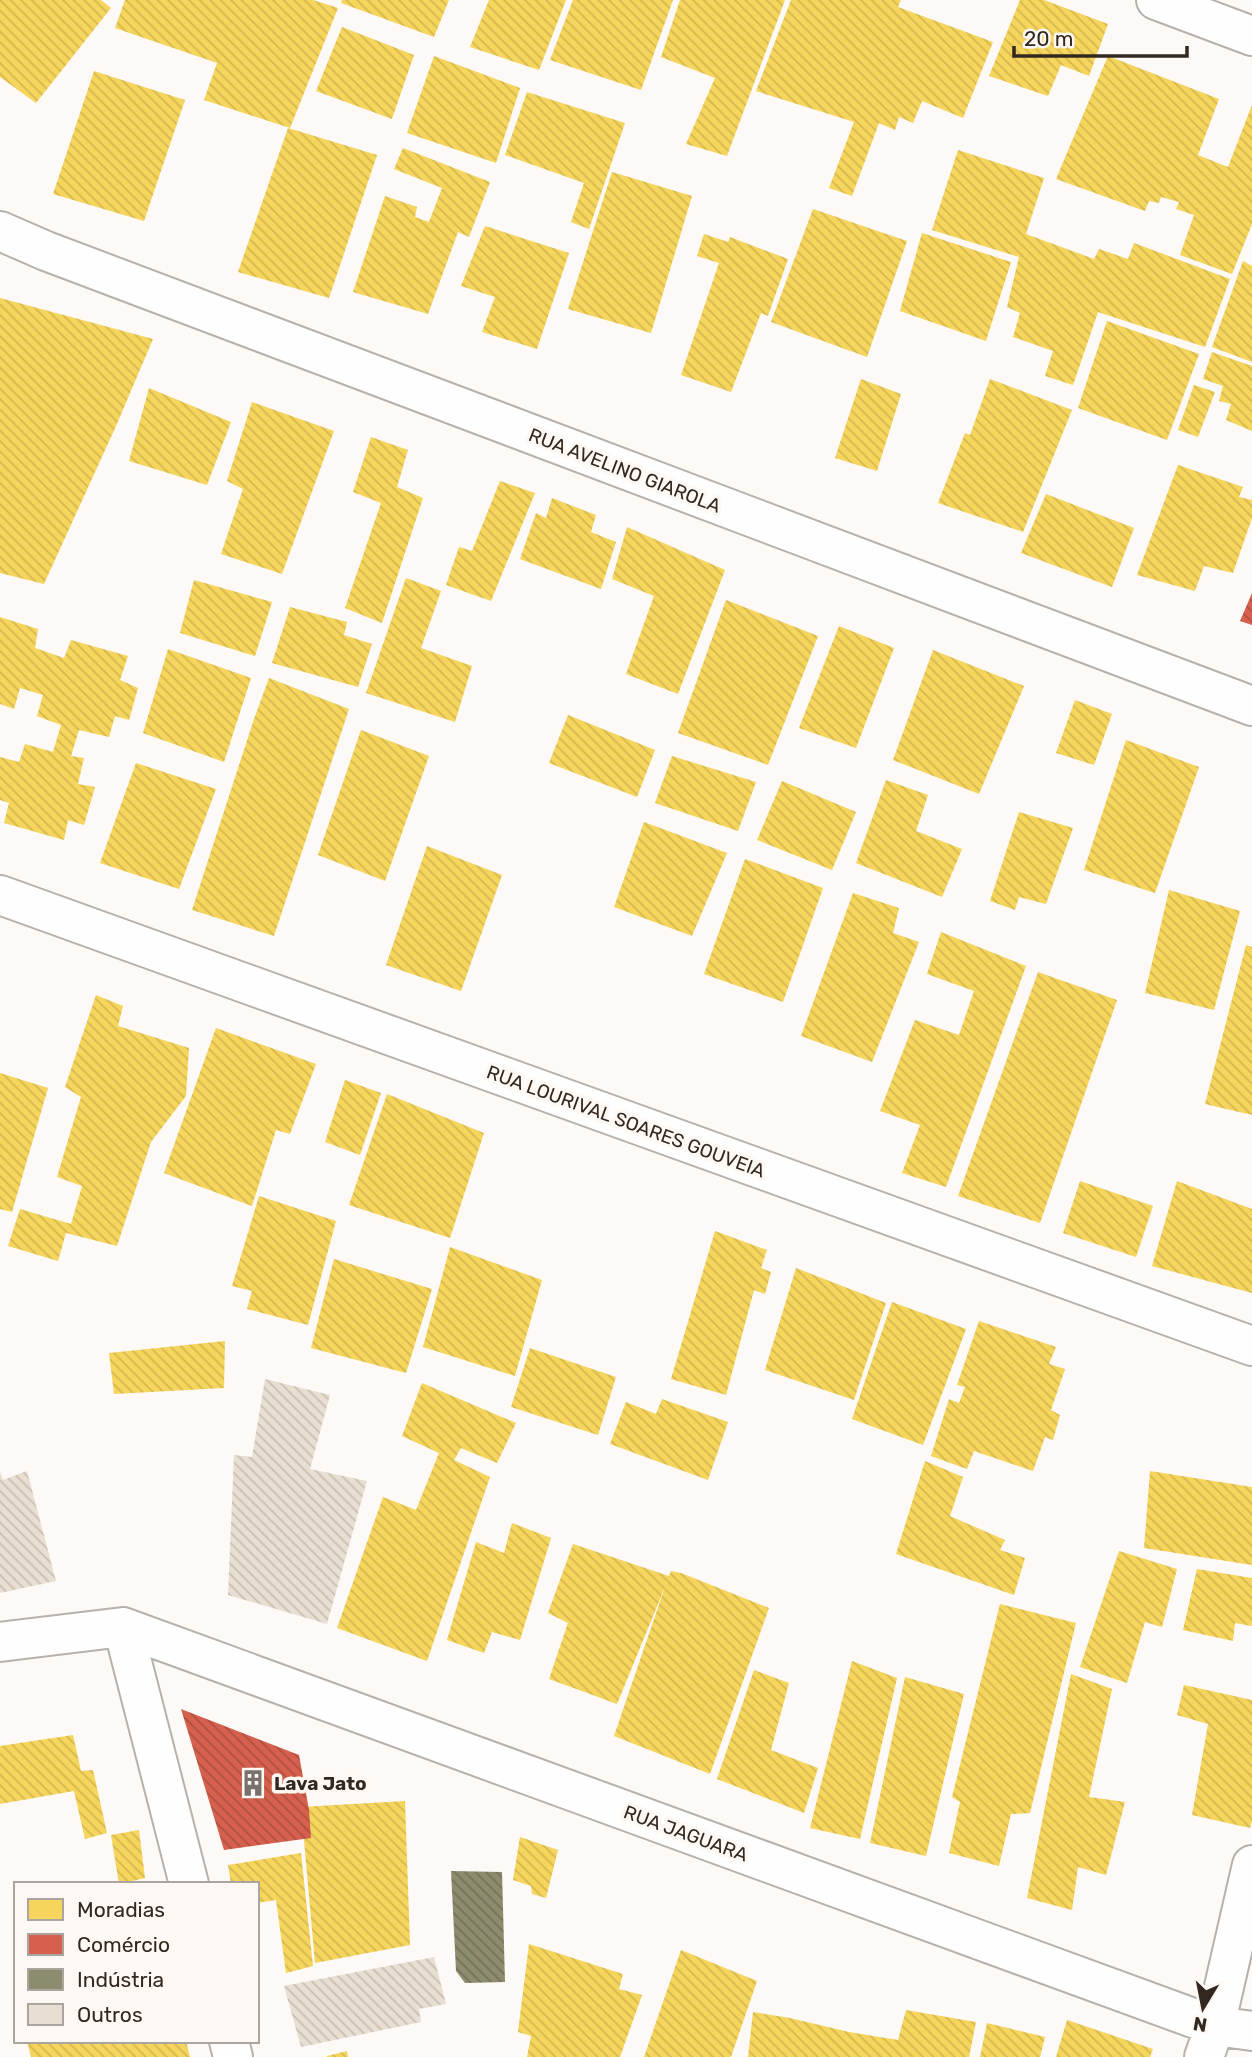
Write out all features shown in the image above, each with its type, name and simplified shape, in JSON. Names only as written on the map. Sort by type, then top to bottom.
[{"type":"street","points":[[1156,0],[1252,36]]},
{"type":"street","name":"RUA AVELINO GIAROLA","points":[[0,231],[46,251],[1252,706]]},
{"type":"street","name":"RUA LOURIVAL SOARES GOUVEIA","points":[[0,895],[1252,1346]]},
{"type":"street","points":[[0,1642],[123,1627],[188,1882]]},
{"type":"street","name":"RUA JAGUARA","points":[[123,1627],[1224,2038]]},
{"type":"street","points":[[1224,2038],[1252,1865]]},
{"type":"building: Moradias","points":[[0,0],[101,0],[111,8],[36,103],[0,77]]},
{"type":"building: Moradias","points":[[125,0],[313,0],[338,8],[290,128],[204,100],[217,63],[115,28]]},
{"type":"building: Moradias","points":[[342,0],[449,0],[434,37],[341,3]]},
{"type":"building: Moradias","points":[[489,0],[566,0],[539,70],[470,47]]},
{"type":"building: Moradias","points":[[573,0],[673,0],[641,90],[550,60]]},
{"type":"building: Moradias","points":[[680,0],[785,0],[727,156],[686,144],[715,78],[661,57]]},
{"type":"building: Moradias","points":[[791,0],[901,0],[898,7],[993,42],[963,118],[922,101],[913,123],[899,117],[895,130],[879,123],[852,196],[829,188],[854,122],[756,91]]},
{"type":"building: Moradias","points":[[1020,0],[1044,0],[1108,24],[1089,76],[1061,65],[1048,96],[989,76]]},
{"type":"building: Moradias","points":[[342,27],[414,55],[392,119],[316,91]]},
{"type":"building: Moradias","points":[[434,56],[520,88],[496,163],[407,133]]},
{"type":"building: Moradias","points":[[1108,56],[1219,99],[1198,155],[1228,167],[1252,105],[1252,224],[1232,274],[1180,255],[1194,215],[1176,209],[1179,202],[1161,197],[1159,203],[1149,201],[1145,211],[1056,179]]},
{"type":"building: Moradias","points":[[94,71],[185,100],[144,221],[53,194]]},
{"type":"building: Moradias","points":[[527,92],[625,123],[589,229],[571,222],[584,183],[505,155]]},
{"type":"building: Moradias","points":[[288,128],[377,155],[329,298],[238,272]]},
{"type":"building: Moradias","points":[[403,148],[490,182],[469,237],[458,232],[428,314],[353,292],[385,196],[417,207],[415,217],[429,222],[442,188],[394,169]]},
{"type":"building: Moradias","points":[[958,150],[1044,178],[1026,234],[1094,259],[1099,249],[1128,259],[1134,243],[1230,279],[1205,347],[1098,312],[1073,385],[1045,376],[1053,351],[1013,337],[1020,313],[1007,307],[1019,257],[932,230]]},
{"type":"building: Moradias","points":[[612,172],[692,196],[651,333],[568,309]]},
{"type":"building: Moradias","points":[[813,209],[907,241],[867,357],[771,322]]},
{"type":"building: Moradias","points":[[485,226],[569,253],[537,349],[482,332],[495,297],[461,286]]},
{"type":"building: Moradias","points":[[922,233],[1011,262],[986,341],[900,311]]},
{"type":"building: Moradias","points":[[704,234],[728,242],[730,237],[788,259],[768,316],[761,313],[731,392],[681,375],[719,263],[697,256]]},
{"type":"building: Moradias","points":[[1243,261],[1252,266],[1252,362],[1212,347]]},
{"type":"building: Moradias","points":[[0,298],[153,339],[44,584],[0,573]]},
{"type":"building: Moradias","points":[[1107,321],[1199,354],[1167,440],[1078,408]]},
{"type":"building: Moradias","points":[[1212,352],[1252,366],[1252,431],[1226,420],[1231,404],[1219,401],[1223,386],[1203,379]]},
{"type":"building: Moradias","points":[[861,379],[901,394],[877,471],[835,458]]},
{"type":"building: Moradias","points":[[990,379],[1072,410],[1023,532],[938,503],[965,433],[970,435]]},
{"type":"building: Moradias","points":[[1194,385],[1215,392],[1198,437],[1178,430]]},
{"type":"building: Moradias","points":[[149,388],[231,422],[207,485],[129,461]]},
{"type":"building: Moradias","points":[[252,402],[334,431],[282,574],[221,554],[243,489],[227,481]]},
{"type":"building: Moradias","points":[[371,437],[408,450],[397,487],[423,498],[382,623],[345,608],[381,503],[353,492]]},
{"type":"building: Moradias","points":[[1178,465],[1243,487],[1239,497],[1252,500],[1252,518],[1233,573],[1204,566],[1195,591],[1137,575]]},
{"type":"building: Moradias","points":[[500,481],[535,493],[491,601],[446,585],[459,547],[472,551]]},
{"type":"building: Moradias","points":[[1046,494],[1134,528],[1112,587],[1021,553]]},
{"type":"building: Moradias","points":[[552,498],[596,515],[591,532],[616,542],[601,589],[520,559],[536,513],[546,518]]},
{"type":"building: Moradias","points":[[627,527],[725,570],[678,694],[626,674],[654,596],[612,579]]},
{"type":"building: Moradias","points":[[406,578],[441,591],[421,648],[472,666],[455,722],[366,693]]},
{"type":"building: Moradias","points":[[194,580],[272,602],[255,656],[180,633]]},
{"type":"building: Moradias","points":[[726,600],[818,636],[768,765],[678,733]]},
{"type":"building: Moradias","points":[[290,607],[347,622],[344,635],[372,644],[358,687],[272,663]]},
{"type":"building: Moradias","points":[[0,617],[38,629],[35,648],[64,658],[71,640],[128,656],[120,680],[138,688],[129,720],[115,716],[109,737],[79,730],[71,756],[84,758],[78,784],[95,787],[84,825],[68,820],[64,840],[4,823],[9,803],[0,800],[0,757],[19,762],[25,744],[53,752],[61,725],[37,716],[43,695],[20,688],[14,709],[0,704]]},
{"type":"building: Moradias","points":[[839,626],[894,648],[856,748],[799,728]]},
{"type":"building: Moradias","points":[[168,649],[251,678],[224,762],[143,733]]},
{"type":"building: Moradias","points":[[933,650],[1024,686],[979,794],[893,760]]},
{"type":"building: Moradias","points":[[269,678],[349,709],[274,936],[192,910]]},
{"type":"building: Moradias","points":[[1075,700],[1112,714],[1094,765],[1056,753]]},
{"type":"building: Moradias","points":[[568,715],[655,750],[637,797],[549,763]]},
{"type":"building: Moradias","points":[[361,730],[429,756],[385,881],[318,855]]},
{"type":"building: Moradias","points":[[1126,740],[1199,767],[1155,893],[1084,870]]},
{"type":"building: Moradias","points":[[672,756],[756,782],[738,831],[655,803]]},
{"type":"building: Moradias","points":[[136,763],[216,789],[179,889],[100,863]]},
{"type":"building: Moradias","points":[[886,780],[928,795],[916,831],[962,849],[942,897],[856,863]]},
{"type":"building: Moradias","points":[[782,781],[856,812],[832,870],[757,840]]},
{"type":"building: Moradias","points":[[1019,812],[1073,828],[1046,904],[1019,897],[1015,910],[990,901]]},
{"type":"building: Moradias","points":[[644,822],[727,853],[692,936],[614,907]]},
{"type":"building: Moradias","points":[[427,846],[502,875],[461,991],[386,965]]},
{"type":"building: Moradias","points":[[745,859],[823,888],[783,1002],[704,974]]},
{"type":"building: Moradias","points":[[1169,890],[1240,911],[1214,1010],[1145,993]]},
{"type":"building: Moradias","points":[[853,893],[899,908],[893,933],[919,942],[872,1062],[801,1036]]},
{"type":"building: Moradias","points":[[941,932],[1026,966],[946,1187],[902,1173],[920,1125],[880,1111],[915,1020],[959,1035],[974,991],[927,974]]},
{"type":"building: Moradias","points":[[1246,945],[1252,947],[1252,1115],[1205,1104]]},
{"type":"building: Moradias","points":[[1038,972],[1117,1000],[1040,1223],[958,1196]]},
{"type":"building: Moradias","points":[[96,995],[123,1006],[118,1026],[189,1048],[186,1096],[151,1142],[117,1246],[66,1233],[58,1261],[8,1246],[20,1209],[71,1224],[82,1186],[57,1177],[81,1097],[65,1087]]},
{"type":"building: Moradias","points":[[216,1028],[316,1064],[290,1134],[276,1130],[252,1206],[164,1173]]},
{"type":"building: Moradias","points":[[0,1073],[48,1088],[12,1212],[0,1209]]},
{"type":"building: Moradias","points":[[345,1080],[381,1093],[360,1155],[325,1142]]},
{"type":"building: Moradias","points":[[387,1094],[484,1133],[450,1238],[349,1205]]},
{"type":"building: Moradias","points":[[1080,1181],[1153,1206],[1136,1257],[1063,1233]]},
{"type":"building: Moradias","points":[[1177,1181],[1252,1209],[1252,1293],[1152,1266]]},
{"type":"building: Moradias","points":[[259,1196],[336,1221],[308,1325],[247,1309],[252,1291],[232,1286]]},
{"type":"building: Moradias","points":[[715,1231],[767,1250],[761,1268],[771,1272],[765,1294],[754,1290],[726,1395],[671,1379]]},
{"type":"building: Moradias","points":[[450,1247],[542,1280],[515,1376],[423,1347]]},
{"type":"building: Moradias","points":[[334,1259],[432,1289],[406,1373],[311,1348]]},
{"type":"building: Moradias","points":[[796,1268],[886,1303],[854,1400],[765,1370]]},
{"type":"building: Moradias","points":[[892,1302],[966,1329],[923,1445],[852,1419]]},
{"type":"building: Moradias","points":[[979,1321],[1056,1347],[1049,1364],[1065,1369],[1051,1410],[1060,1415],[1053,1440],[1045,1437],[1033,1471],[974,1451],[967,1469],[931,1456],[949,1399],[959,1403],[965,1387],[957,1385]]},
{"type":"building: Moradias","points":[[225,1341],[224,1388],[114,1394],[109,1353]]},
{"type":"building: Moradias","points":[[530,1348],[616,1377],[598,1435],[511,1407]]},
{"type":"building: Moradias","points":[[422,1383],[516,1423],[497,1463],[461,1448],[454,1460],[490,1477],[427,1661],[337,1628],[383,1497],[416,1510],[439,1453],[402,1436]]},
{"type":"building: Moradias","points":[[662,1399],[728,1422],[708,1480],[610,1444],[626,1402],[656,1414]]},
{"type":"building: Moradias","points":[[925,1461],[963,1477],[950,1516],[1005,1540],[1000,1550],[1025,1558],[1014,1595],[896,1554]]},
{"type":"building: Moradias","points":[[1150,1471],[1252,1487],[1252,1565],[1144,1548]]},
{"type":"building: Moradias","points":[[512,1523],[551,1538],[520,1640],[492,1632],[484,1653],[447,1640],[476,1542],[504,1553]]},
{"type":"building: Moradias","points":[[573,1544],[669,1576],[671,1571],[681,1573],[769,1608],[710,1774],[614,1736],[665,1587],[617,1704],[549,1679],[568,1623],[548,1613]]},
{"type":"building: Moradias","points":[[1119,1551],[1177,1569],[1162,1627],[1145,1622],[1127,1683],[1080,1667]]},
{"type":"building: Moradias","points":[[1197,1569],[1252,1578],[1252,1626],[1235,1623],[1233,1641],[1183,1630]]},
{"type":"building: Moradias","points":[[1000,1604],[1076,1623],[1030,1813],[1011,1814],[999,1866],[949,1853],[960,1802],[952,1797]]},
{"type":"building: Moradias","points":[[852,1661],[897,1678],[860,1839],[810,1828]]},
{"type":"building: Moradias","points":[[754,1670],[789,1683],[771,1750],[818,1768],[804,1813],[717,1779]]},
{"type":"building: Moradias","points":[[1071,1674],[1112,1689],[1089,1797],[1125,1802],[1106,1875],[1078,1867],[1072,1910],[1027,1898]]},
{"type":"building: Moradias","points":[[905,1677],[964,1694],[926,1856],[870,1843]]},
{"type":"building: Moradias","points":[[1184,1685],[1252,1700],[1250,1828],[1192,1815],[1208,1724],[1177,1715]]},
{"type":"building: Moradias","points":[[73,1735],[81,1771],[93,1770],[107,1833],[85,1839],[74,1791],[0,1804],[0,1746]]},
{"type":"building: Moradias","points":[[405,1801],[410,1945],[315,1963],[301,1807]]},
{"type":"building: Moradias","points":[[139,1830],[145,1878],[119,1882],[111,1835]]},
{"type":"building: Moradias","points":[[520,1837],[558,1850],[546,1898],[532,1894],[531,1886],[513,1880]]},
{"type":"building: Moradias","points":[[301,1853],[313,1966],[286,1973],[276,1900],[259,1903],[259,1882],[231,1882],[228,1865]]},
{"type":"building: Moradias","points":[[529,1944],[623,1974],[619,1989],[642,1995],[620,2057],[527,2057],[531,2036],[518,2032]]},
{"type":"building: Moradias","points":[[681,1950],[757,1981],[731,2057],[644,2057]]},
{"type":"building: Moradias","points":[[906,2010],[976,2022],[969,2057],[748,2057],[753,2012],[898,2040]]},
{"type":"building: Moradias","points":[[1067,2020],[1153,2049],[1150,2057],[1056,2057]]},
{"type":"building: Moradias","points":[[987,2023],[1045,2037],[1040,2057],[980,2057]]},
{"type":"building: Moradias","points":[[28,2043],[186,2043],[190,2057],[31,2057]]},
{"type":"building: Moradias","points":[[347,2051],[348,2057],[327,2057],[327,2056]]},
{"type":"building: Comércio","points":[[1252,593],[1252,625],[1240,621]]},
{"type":"building: Comércio","name":"Lava Jato","points":[[181,1709],[299,1755],[311,1838],[224,1850]]},
{"type":"building: Indústria","points":[[451,1871],[502,1872],[505,1982],[465,1983],[456,1971]]},
{"type":"building: Outros","points":[[265,1379],[330,1395],[310,1469],[367,1481],[327,1624],[228,1595],[234,1455],[252,1457]]},
{"type":"building: Outros","points":[[27,1471],[56,1581],[0,1593],[0,1472],[3,1480]]},
{"type":"building: Outros","points":[[434,1957],[446,2004],[419,2009],[421,2022],[301,2047],[284,1986]]},
{"type":"place","name":"Lava Jato","points":[[253,1783]]}]
